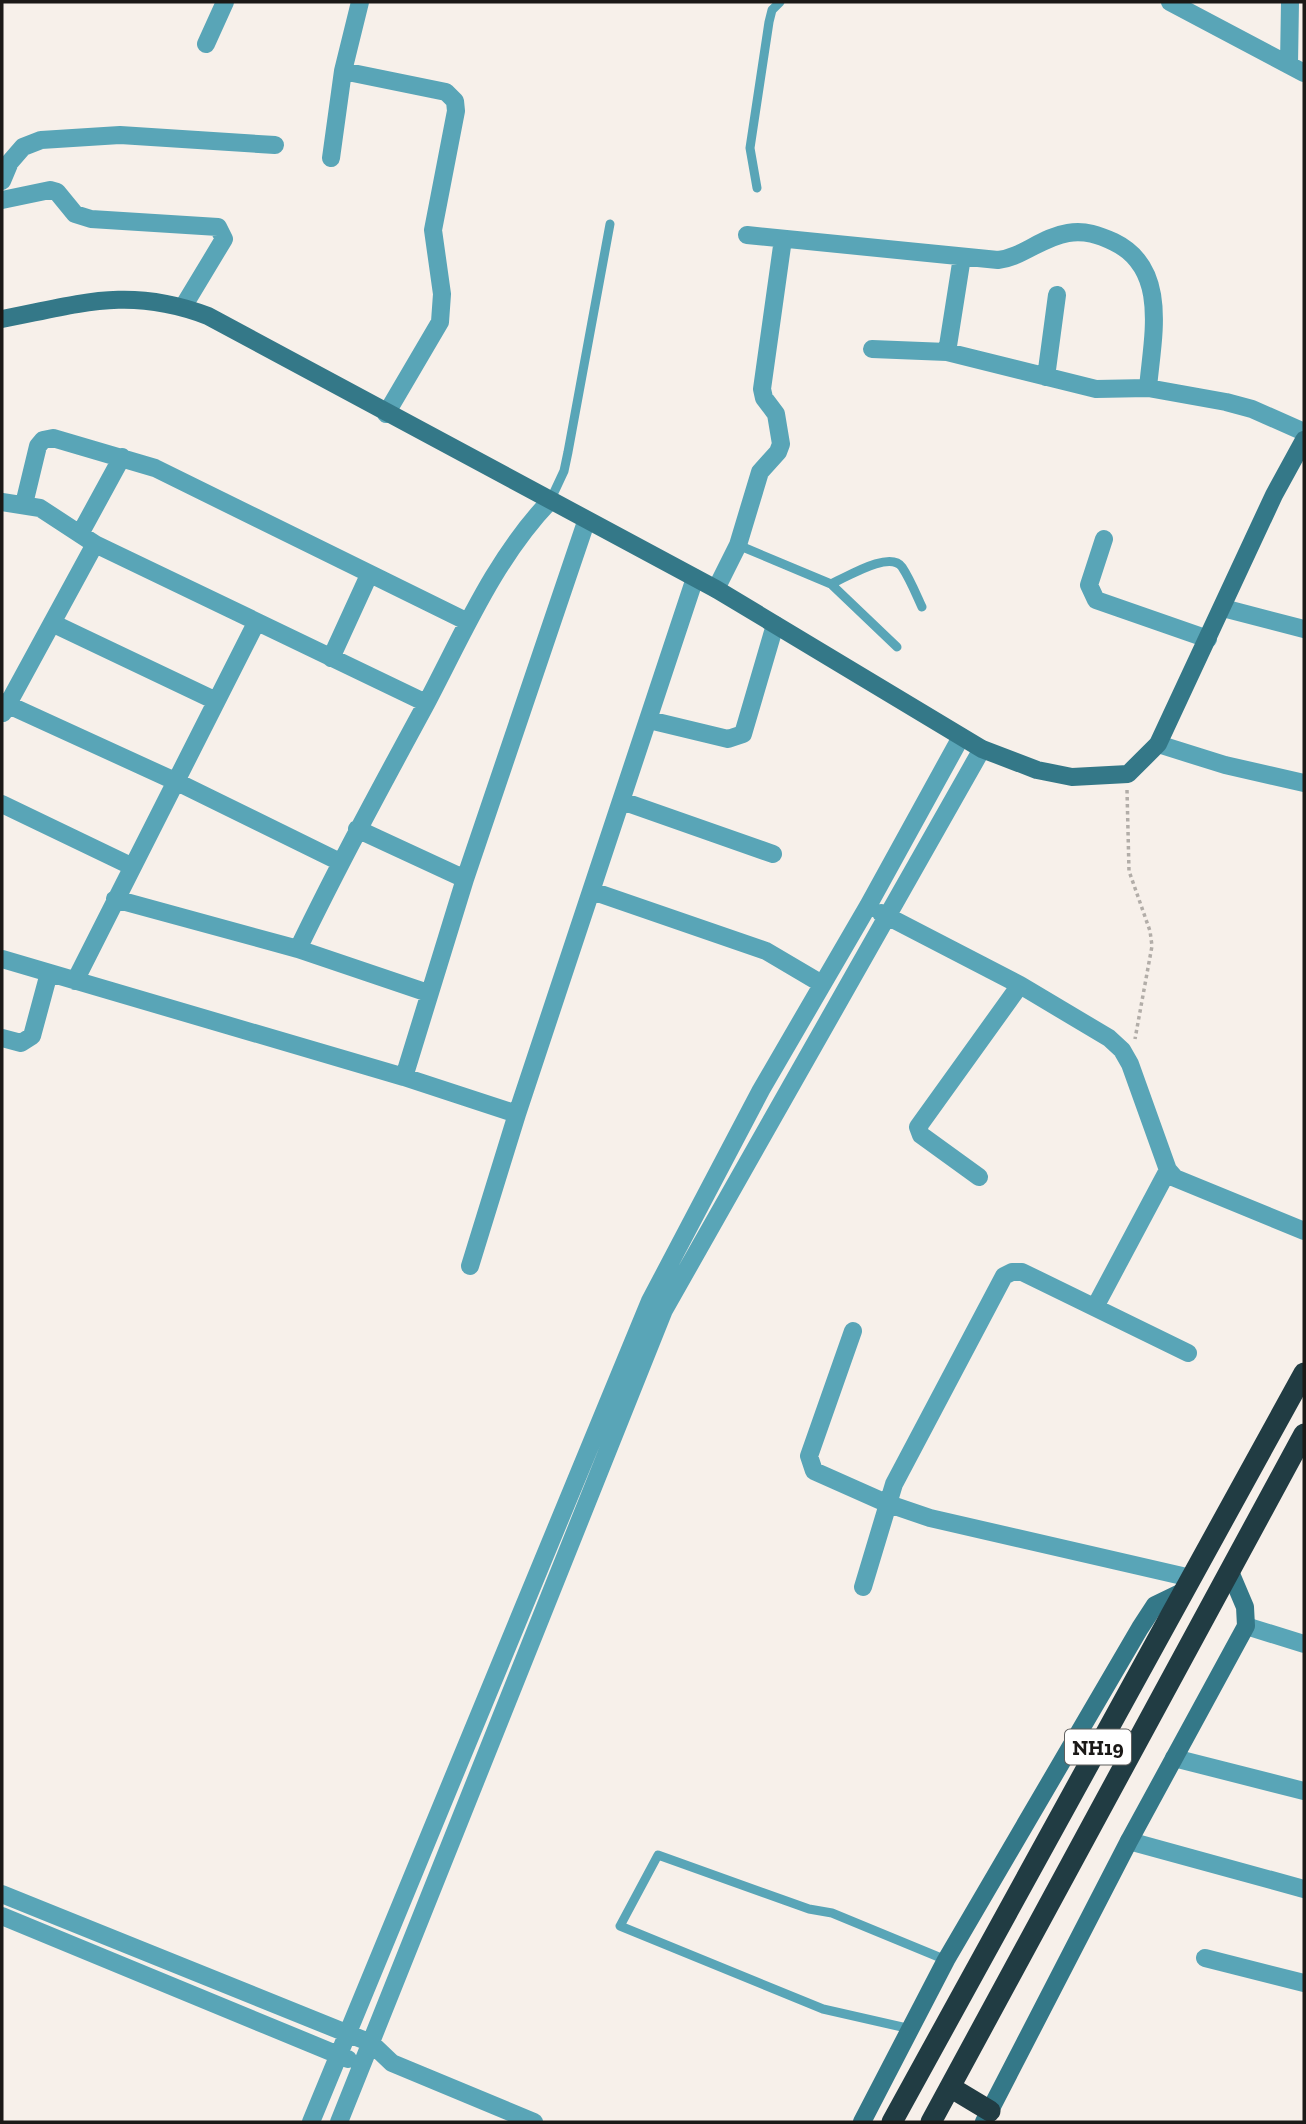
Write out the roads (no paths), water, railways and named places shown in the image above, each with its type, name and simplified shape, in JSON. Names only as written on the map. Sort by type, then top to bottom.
[{"type":"highway","name":"NH19","points":[[892,2122],[1304,1373]]},
{"type":"highway","name":"NH19","points":[[931,2122],[1231,1574],[1304,1434]]},
{"type":"highway","points":[[958,2004],[985,2021]]},
{"type":"highway","points":[[950,2087],[987,2117]]},
{"type":"street","points":[[206,44],[225,2]]},
{"type":"street","points":[[331,158],[343,71],[360,2]]},
{"type":"street","points":[[1170,2],[1215,28],[1296,68]]},
{"type":"street","points":[[1290,2],[1296,68]]},
{"type":"street","points":[[343,71],[446,92],[456,101],[433,230],[442,294],[440,322],[386,414]]},
{"type":"street","points":[[2,181],[16,154],[31,142],[41,140],[120,135],[275,145]]},
{"type":"street","points":[[2,200],[50,190],[57,192],[75,214],[91,219],[218,227],[224,239],[183,307]]},
{"type":"street","points":[[747,235],[962,257],[1009,258],[1068,232],[1098,234],[1121,246],[1141,265],[1154,295],[1148,388]]},
{"type":"street","points":[[716,589],[738,545],[760,472],[778,452],[781,444],[778,422],[762,389],[783,239]]},
{"type":"street","points":[[947,352],[962,257]]},
{"type":"street","points":[[1046,377],[1057,295]]},
{"type":"street","points":[[2,319],[109,298],[183,307],[208,316],[586,522],[716,589],[982,749],[1037,770],[1072,777],[1128,774],[1158,744],[1275,495],[1304,440]]},
{"type":"street","points":[[872,349],[947,352],[998,362],[1096,389],[1148,388],[1252,409],[1304,432]]},
{"type":"street","points":[[24,504],[38,446],[43,440],[53,438],[155,468],[468,622]]},
{"type":"street","points":[[122,457],[52,623],[3,707],[177,782],[340,862]]},
{"type":"street","points":[[298,949],[340,862],[468,622],[522,532],[550,501]]},
{"type":"street","points":[[2,502],[40,508],[87,539],[426,703]]},
{"type":"street","points":[[404,1077],[465,879],[586,522]]},
{"type":"street","points":[[1104,539],[1089,585],[1090,593],[1096,600],[1208,639]]},
{"type":"street","points":[[331,658],[369,575]]},
{"type":"street","points":[[470,1266],[517,1114],[695,578]]},
{"type":"street","points":[[1223,608],[1304,629]]},
{"type":"street","points":[[75,981],[256,622]]},
{"type":"street","points":[[52,623],[216,701]]},
{"type":"street","points":[[649,720],[728,739],[743,734],[775,625]]},
{"type":"street","points":[[311,2122],[650,1301],[761,1090],[868,906],[961,737]]},
{"type":"street","points":[[1158,744],[1226,765],[1304,783]]},
{"type":"street","points":[[339,2122],[664,1310],[982,749]]},
{"type":"street","points":[[622,801],[773,854]]},
{"type":"street","points":[[2,804],[131,866]]},
{"type":"street","points":[[357,830],[465,879]]},
{"type":"street","points":[[592,891],[756,947],[822,984]]},
{"type":"street","points":[[115,899],[298,949],[428,993]]},
{"type":"street","points":[[868,906],[1020,985],[1109,1038],[1122,1050],[1130,1064],[1168,1170],[1185,1184],[1304,1231]]},
{"type":"street","points":[[2,959],[404,1077],[517,1114]]},
{"type":"street","points":[[2,1038],[21,1042],[32,1037],[49,973]]},
{"type":"street","points":[[979,1177],[921,1135],[918,1127],[1020,985]]},
{"type":"street","points":[[1095,1307],[1168,1170]]},
{"type":"street","points":[[863,1587],[886,1503],[1004,1276],[1012,1272],[1022,1272],[1188,1353]]},
{"type":"street","points":[[853,1331],[808,1456],[809,1464],[822,1476],[930,1518],[1188,1584]]},
{"type":"street","points":[[987,2117],[1129,1841],[1246,1626],[1245,1607],[1231,1574]]},
{"type":"street","points":[[862,2122],[946,1960],[1140,1628],[1155,1605],[1188,1584]]},
{"type":"street","points":[[1246,1626],[1304,1644]]},
{"type":"street","points":[[1174,1758],[1304,1791]]},
{"type":"street","points":[[1129,1841],[1304,1889]]},
{"type":"street","points":[[2,1894],[371,2043],[392,2063],[534,2122]]},
{"type":"street","points":[[2,1916],[362,2065],[392,2063]]},
{"type":"street","points":[[1205,1958],[1304,1983]]},
{"type":"lane","points":[[757,188],[750,148],[769,22],[772,10],[780,2]]},
{"type":"lane","points":[[550,501],[564,471],[610,224]]},
{"type":"lane","points":[[738,545],[831,584],[897,647]]},
{"type":"lane","points":[[831,584],[883,561],[894,561],[901,565],[922,607]]},
{"type":"lane","points":[[912,2030],[823,2009],[620,1926],[658,1855],[809,1909],[832,1913],[946,1960]]}]
